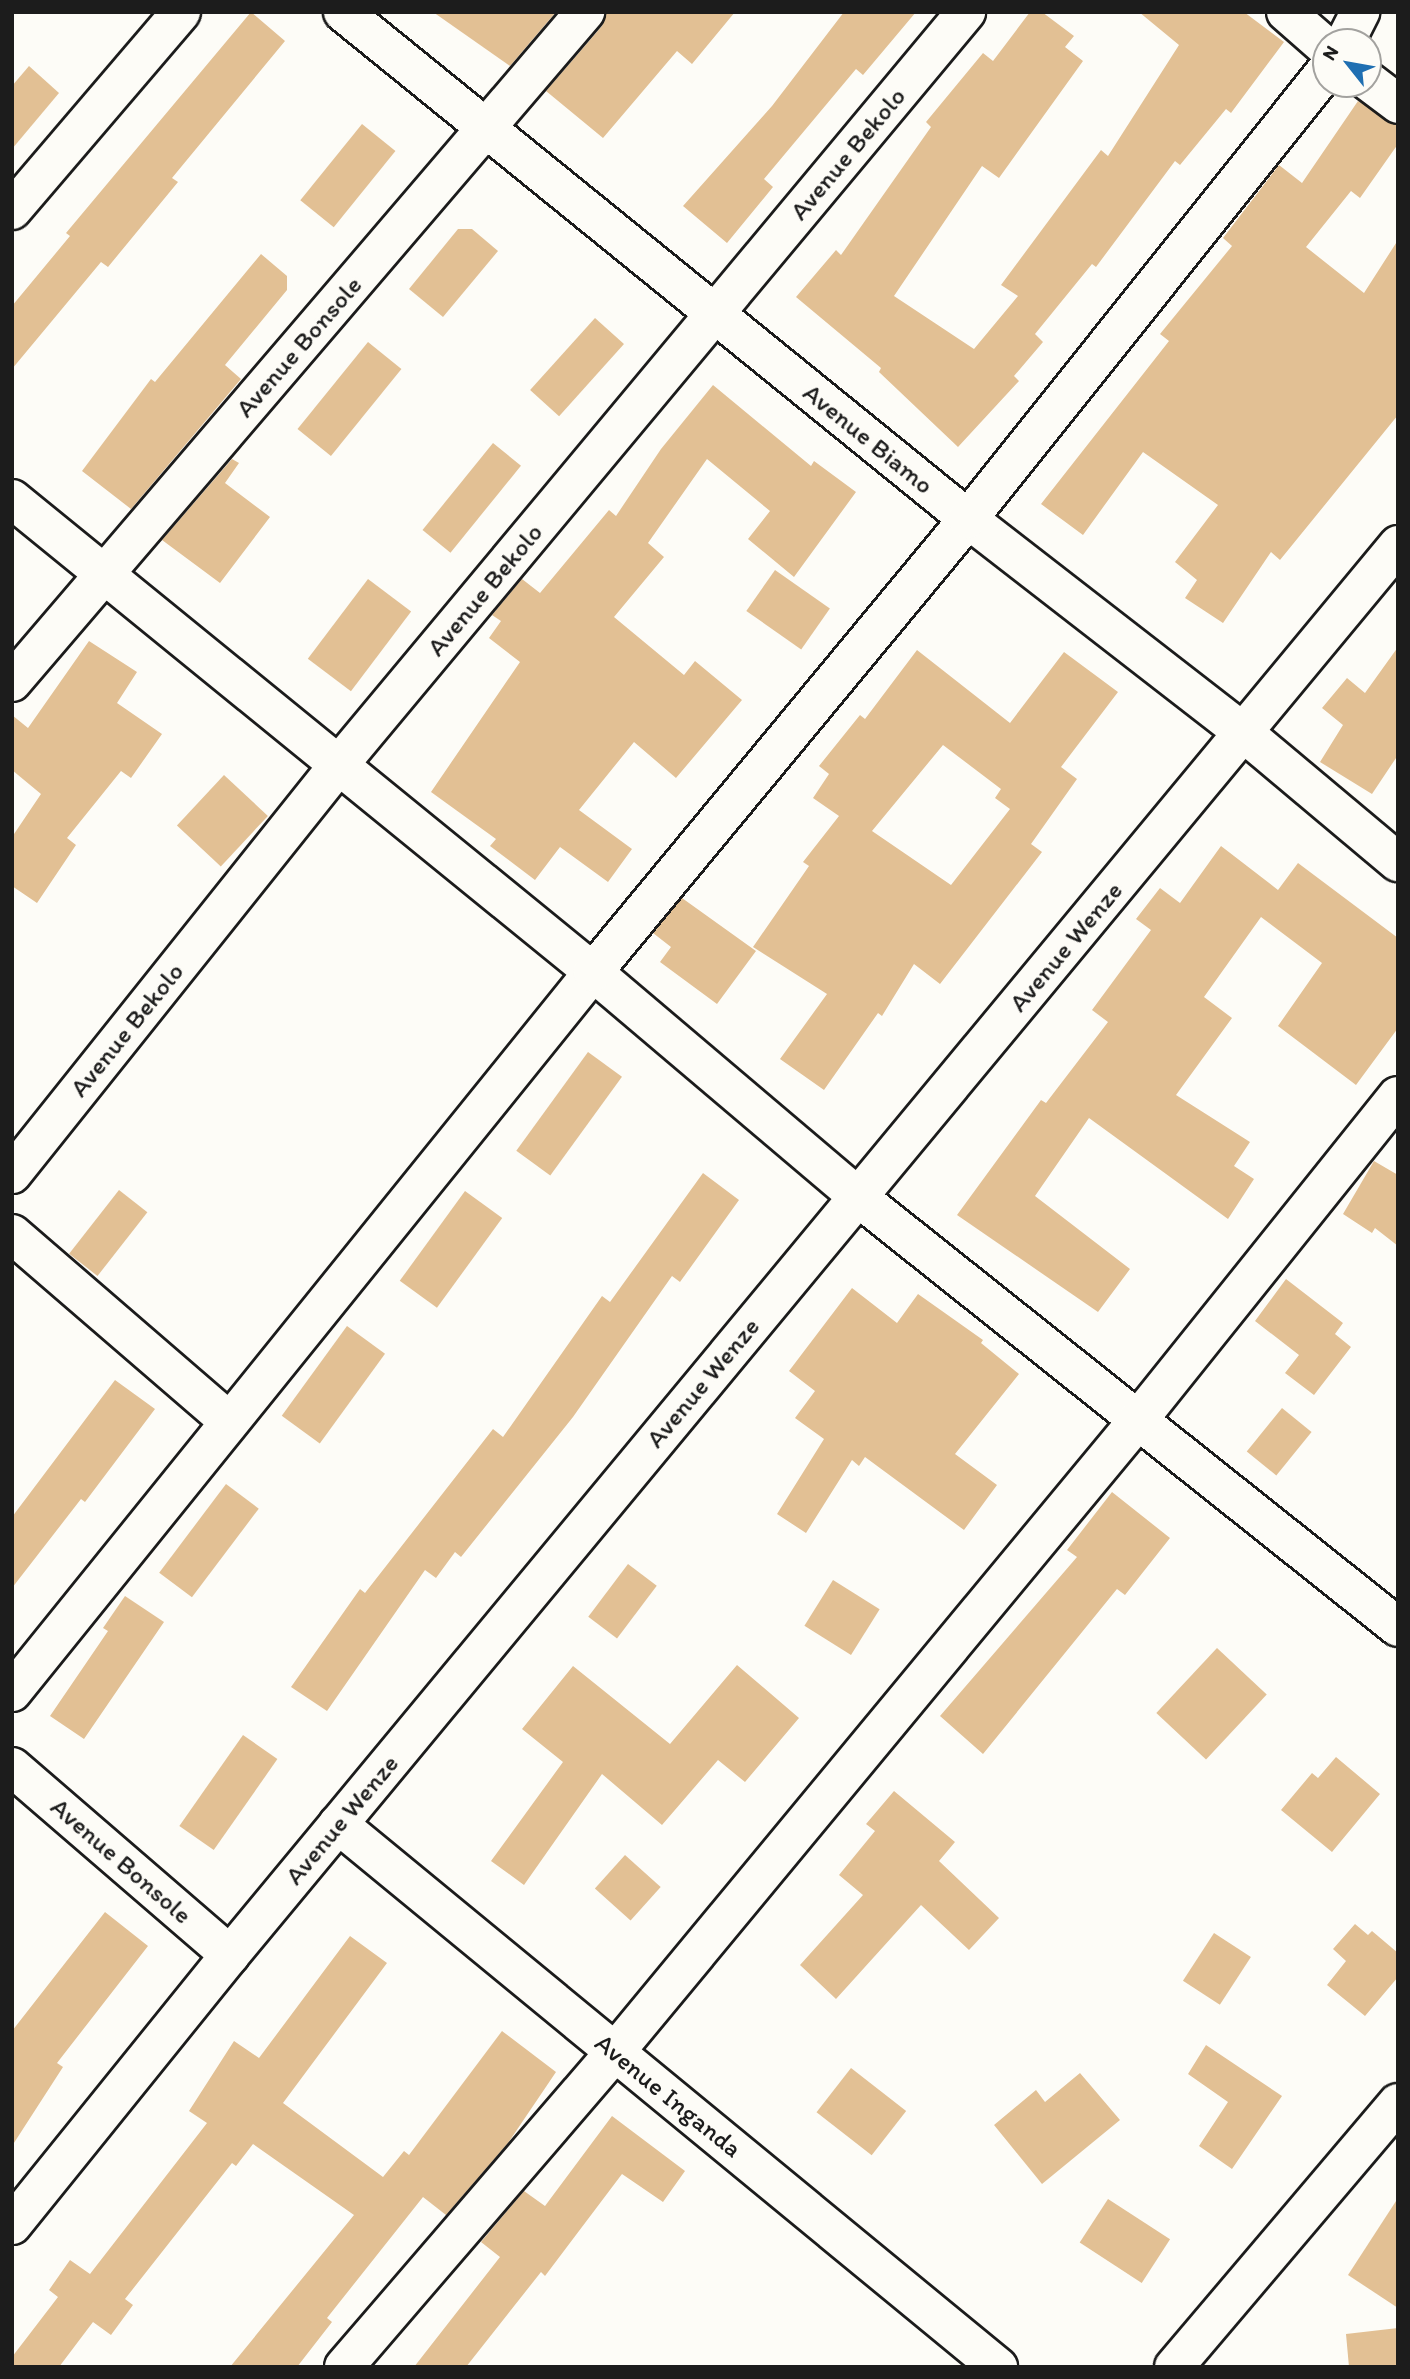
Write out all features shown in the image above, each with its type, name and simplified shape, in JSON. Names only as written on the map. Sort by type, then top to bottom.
[{"type":"street","points":[[12,210],[181,12]]},
{"type":"street","name":"Avenue Biamo","points":[[343,12],[486,132],[713,315],[968,519],[1244,733],[1398,862]]},
{"type":"street","name":"Avenue Bonsole","points":[[12,681],[101,573],[486,132],[585,12]]},
{"type":"street","name":"Avenue Bekolo","points":[[12,1174],[337,767],[966,12]]},
{"type":"street","points":[[1286,12],[1312,35]]},
{"type":"street","points":[[1352,28],[1360,12]]},
{"type":"street","points":[[12,1692],[593,972],[968,519],[1312,89]]},
{"type":"street","points":[[1382,92],[1398,104]]},
{"type":"street","points":[[12,499],[337,767],[593,972],[858,1197],[1398,1628]]},
{"type":"street","name":"Avenue Wenze","points":[[12,2225],[338,1824],[1398,545]]},
{"type":"street","points":[[344,2367],[615,2052],[1138,1420],[1398,1096]]},
{"type":"street","points":[[12,1234],[229,1422]]},
{"type":"street","name":"Avenue Bonsole","points":[[12,1767],[230,1955]]},
{"type":"street","name":"Avenue Inganda","points":[[338,1824],[998,2367]]},
{"type":"street","points":[[1174,2367],[1398,2103]]},
{"type":"building","points":[[251,12],[285,41],[172,178],[178,182],[108,267],[101,262],[12,369],[12,306],[70,236],[66,233]]},
{"type":"building","points":[[433,12],[556,12],[510,66]]},
{"type":"building","points":[[606,12],[735,12],[692,64],[677,51],[603,138],[546,91],[602,26]]},
{"type":"building","points":[[844,12],[916,12],[863,75],[856,69],[764,179],[773,187],[727,243],[683,206],[772,106]]},
{"type":"building","points":[[1030,12],[1042,12],[1074,36],[1065,47],[1083,61],[999,178],[982,166],[894,296],[974,349],[1018,296],[1001,285],[1101,150],[1108,156],[1179,45],[1139,12],[1244,12],[1284,42],[1231,113],[1226,109],[1180,165],[1175,161],[1096,267],[1092,264],[1035,334],[1043,342],[1014,376],[1019,381],[958,447],[879,372],[881,368],[796,297],[836,250],[841,255],[931,127],[926,122],[983,53],[993,61]]},
{"type":"building","points":[[29,66],[59,93],[12,149],[12,86]]},
{"type":"building","points":[[1358,101],[1398,125],[1398,144],[1360,198],[1351,191],[1306,247],[1364,293],[1398,240],[1398,415],[1280,560],[1271,552],[1223,623],[1185,598],[1197,580],[1175,562],[1218,505],[1143,452],[1083,535],[1041,504],[1169,341],[1160,334],[1232,246],[1223,238],[1279,165],[1302,183]]},
{"type":"building","points":[[362,124],[395,151],[334,227],[300,200]]},
{"type":"building","points":[[458,229],[472,229],[498,251],[443,317],[409,289]]},
{"type":"building","points":[[261,254],[287,276],[287,290],[225,365],[241,379],[131,509],[82,471],[151,379],[155,382]]},
{"type":"building","points":[[595,318],[624,344],[559,416],[530,390]]},
{"type":"building","points":[[368,342],[401,369],[331,456],[298,429]]},
{"type":"building","points":[[713,385],[811,466],[814,461],[856,492],[794,577],[748,539],[770,511],[707,459],[648,543],[664,557],[614,617],[684,675],[695,661],[742,700],[676,778],[634,742],[579,810],[632,849],[608,882],[560,847],[535,880],[490,846],[496,839],[431,792],[520,662],[489,638],[501,621],[492,615],[522,579],[540,593],[609,510],[616,516],[661,449]]},
{"type":"building","points":[[493,443],[521,466],[450,553],[423,530]]},
{"type":"building","points":[[232,459],[239,463],[225,483],[270,517],[220,583],[162,540]]},
{"type":"building","points":[[775,570],[830,608],[801,649],[746,611]]},
{"type":"building","points":[[368,579],[411,611],[351,691],[308,659]]},
{"type":"building","points":[[89,641],[137,672],[117,703],[162,734],[131,778],[121,771],[67,838],[76,845],[37,903],[12,886],[12,837],[41,794],[12,770],[12,715],[28,728]]},
{"type":"building","points":[[1398,647],[1398,755],[1372,794],[1320,762],[1343,725],[1322,708],[1347,678],[1365,693]]},
{"type":"building","points":[[917,650],[1010,723],[1064,652],[1118,692],[1061,767],[1077,779],[1031,844],[1042,852],[940,984],[914,964],[882,1016],[878,1013],[824,1090],[780,1059],[827,994],[753,947],[809,866],[803,862],[839,816],[813,798],[829,774],[819,766],[860,715],[865,719]],"holes":[[[943,745],[1001,789],[995,798],[1010,809],[951,885],[872,831]]]},
{"type":"building","points":[[224,775],[268,816],[221,866],[177,825]]},
{"type":"building","points":[[1221,846],[1278,890],[1298,863],[1398,938],[1398,1028],[1356,1085],[1278,1026],[1322,963],[1261,917],[1204,997],[1232,1018],[1176,1095],[1250,1142],[1234,1166],[1254,1179],[1228,1219],[1089,1118],[1035,1196],[1130,1269],[1098,1312],[957,1215],[1041,1100],[1046,1103],[1108,1022],[1092,1010],[1151,930],[1136,919],[1160,888],[1180,903]]},
{"type":"building","points":[[682,898],[756,951],[717,1004],[660,962],[671,947],[653,933]]},
{"type":"building","points":[[588,1052],[622,1077],[550,1175],[516,1151]]},
{"type":"building","points":[[1374,1161],[1398,1175],[1398,1246],[1375,1228],[1372,1233],[1343,1214]]},
{"type":"building","points":[[703,1173],[739,1200],[680,1282],[672,1276],[573,1417],[461,1557],[455,1552],[436,1578],[425,1570],[327,1711],[291,1687],[360,1589],[365,1593],[493,1429],[503,1437],[602,1296],[610,1302]]},
{"type":"building","points":[[119,1190],[147,1212],[97,1276],[69,1254]]},
{"type":"building","points":[[465,1191],[502,1218],[437,1308],[400,1281]]},
{"type":"building","points":[[1286,1279],[1343,1323],[1335,1334],[1351,1347],[1314,1395],[1285,1373],[1299,1355],[1255,1321]]},
{"type":"building","points":[[852,1288],[897,1323],[918,1294],[983,1340],[981,1343],[1019,1374],[955,1454],[997,1485],[964,1530],[865,1457],[859,1466],[852,1460],[806,1533],[777,1514],[824,1439],[795,1418],[815,1391],[789,1371]]},
{"type":"building","points":[[347,1326],[385,1354],[320,1443],[282,1416]]},
{"type":"building","points":[[115,1380],[155,1409],[85,1502],[81,1499],[12,1588],[12,1517]]},
{"type":"building","points":[[1282,1408],[1312,1432],[1276,1475],[1247,1452]]},
{"type":"building","points":[[226,1484],[259,1509],[192,1597],[159,1573]]},
{"type":"building","points":[[1112,1492],[1170,1538],[1125,1595],[1117,1589],[983,1754],[940,1716],[1077,1557],[1067,1550]]},
{"type":"building","points":[[628,1564],[657,1586],[617,1638],[588,1617]]},
{"type":"building","points":[[833,1580],[880,1609],[851,1655],[804,1626]]},
{"type":"building","points":[[125,1596],[164,1622],[84,1739],[50,1716],[108,1631],[103,1628]]},
{"type":"building","points":[[1217,1648],[1267,1694],[1206,1759],[1156,1713]]},
{"type":"building","points":[[737,1665],[799,1718],[745,1782],[718,1760],[662,1825],[602,1774],[524,1885],[491,1861],[563,1762],[522,1729],[573,1666],[670,1744]]},
{"type":"building","points":[[243,1735],[277,1759],[214,1850],[179,1826]]},
{"type":"building","points":[[1336,1757],[1380,1794],[1332,1852],[1281,1810],[1312,1773],[1318,1778]]},
{"type":"building","points":[[894,1791],[955,1842],[939,1861],[999,1918],[969,1950],[921,1905],[836,1999],[800,1965],[863,1895],[839,1875],[875,1831],[866,1824]]},
{"type":"building","points":[[625,1855],[661,1887],[631,1921],[595,1888]]},
{"type":"building","points":[[105,1912],[148,1946],[57,2063],[63,2067],[12,2146],[12,2031]]},
{"type":"building","points":[[1355,1924],[1368,1935],[1372,1931],[1398,1953],[1398,1977],[1365,2016],[1327,1985],[1346,1961],[1333,1949]]},
{"type":"building","points":[[1214,1933],[1251,1957],[1220,2005],[1183,1981]]},
{"type":"building","points":[[350,1936],[387,1963],[283,2103],[383,2177],[404,2151],[409,2155],[502,2031],[556,2072],[508,2143],[446,2215],[423,2197],[327,2318],[332,2322],[297,2367],[230,2367],[354,2215],[253,2144],[236,2166],[232,2163],[125,2299],[133,2305],[111,2335],[93,2322],[59,2367],[12,2367],[12,2357],[58,2297],[49,2290],[70,2260],[90,2274],[207,2123],[189,2111],[234,2041],[259,2058]]},
{"type":"building","points":[[1206,2045],[1282,2096],[1232,2169],[1199,2146],[1228,2102],[1188,2074]]},
{"type":"building","points":[[851,2068],[906,2111],[872,2155],[817,2112]]},
{"type":"building","points":[[1080,2073],[1120,2120],[1042,2184],[994,2125],[1036,2090],[1045,2102]]},
{"type":"building","points":[[612,2116],[685,2171],[663,2202],[622,2174],[545,2276],[541,2272],[466,2367],[414,2367],[500,2257],[481,2242],[524,2191],[545,2206]]},
{"type":"building","points":[[1398,2198],[1398,2308],[1348,2275]]},
{"type":"building","points":[[1108,2199],[1170,2239],[1142,2283],[1080,2243]]},
{"type":"building","points":[[1398,2328],[1398,2367],[1349,2367],[1346,2334]]}]
